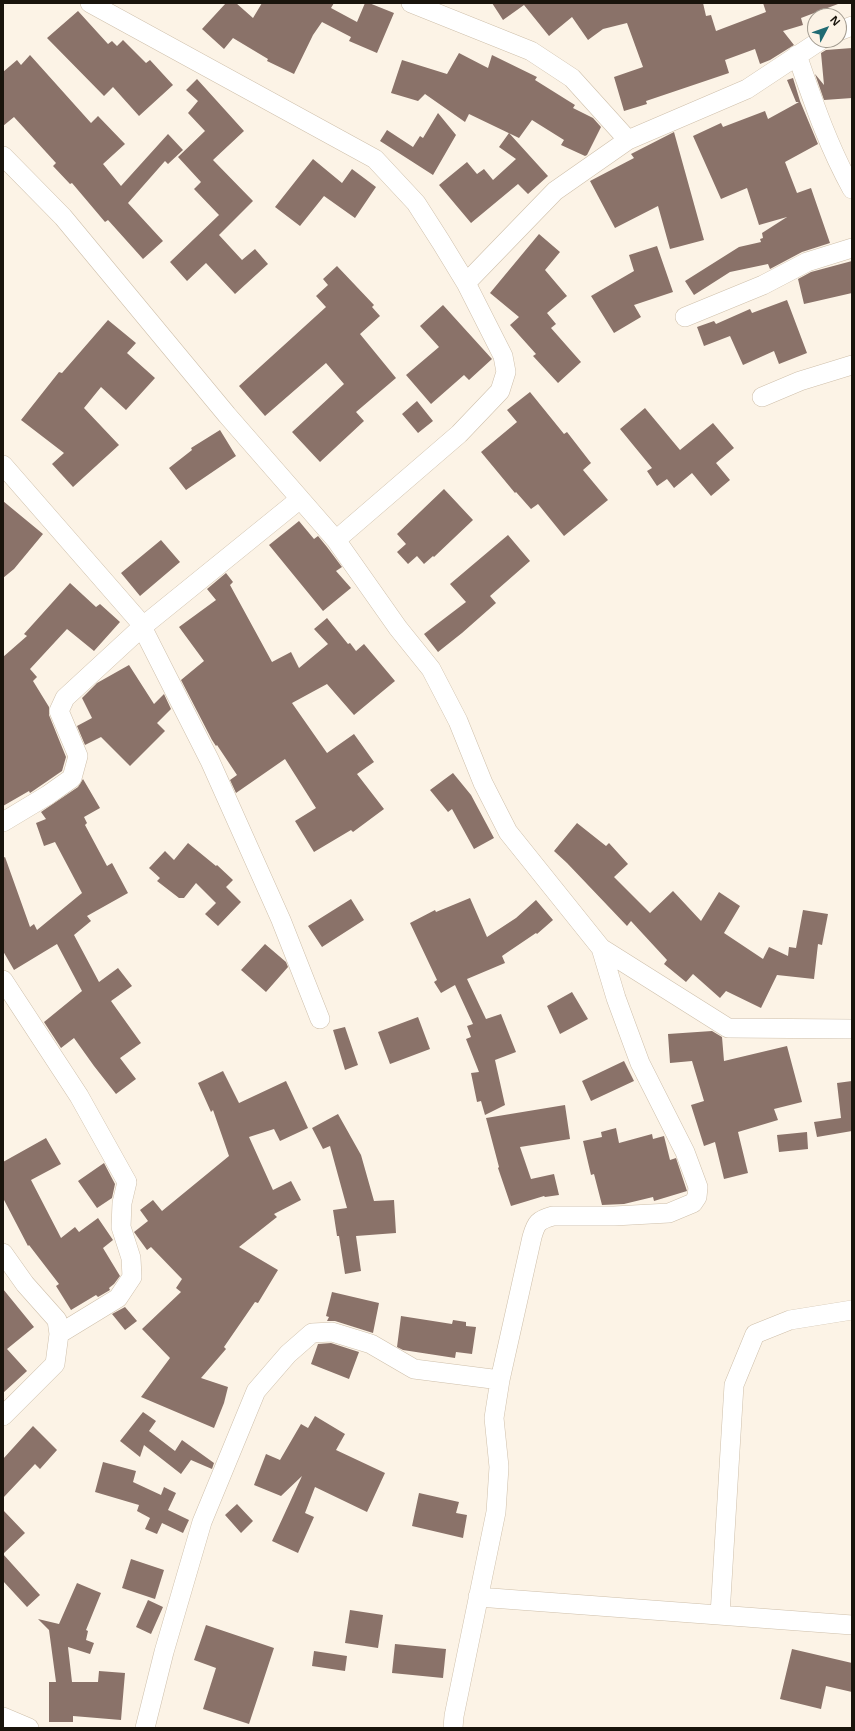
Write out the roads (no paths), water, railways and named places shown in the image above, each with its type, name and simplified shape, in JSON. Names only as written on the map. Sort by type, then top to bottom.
[{"type":"street","points":[[90,3],[375,159],[416,203],[466,283],[503,356],[506,372],[500,391],[458,434],[336,540]]},
{"type":"street","points":[[411,3],[532,51],[572,78],[628,140]]},
{"type":"street","points":[[466,283],[555,191],[628,140],[747,89],[808,48]]},
{"type":"street","points":[[797,55],[824,131],[838,163],[852,189]]},
{"type":"street","points":[[3,156],[63,217],[227,415],[336,540],[398,628],[431,669],[458,721],[483,783],[508,832],[601,948],[728,1028],[852,1029]]},
{"type":"street","points":[[685,317],[763,285],[807,262],[852,248]]},
{"type":"street","points":[[762,397],[800,381],[852,365]]},
{"type":"street","points":[[3,465],[139,621],[213,768],[281,920],[320,1019]]},
{"type":"street","points":[[3,822],[48,795],[72,778],[78,756],[59,711],[65,698],[142,627],[300,499]]},
{"type":"street","points":[[453,1728],[454,1716],[496,1512],[499,1467],[494,1418],[500,1380],[532,1237],[537,1223],[543,1218],[552,1216],[614,1216],[670,1213],[693,1203],[697,1196],[698,1187],[685,1152],[640,1063],[616,998],[601,948]]},
{"type":"street","points":[[3,980],[79,1096],[127,1182],[122,1203],[121,1227],[131,1258],[132,1276],[118,1298],[59,1334]]},
{"type":"street","points":[[3,1253],[25,1284],[57,1320],[59,1334],[55,1364],[3,1416]]},
{"type":"street","points":[[720,1615],[734,1385],[755,1334],[790,1320],[852,1310]]},
{"type":"street","points":[[145,1728],[164,1652],[202,1522],[256,1391],[288,1354],[312,1333],[332,1332],[371,1344],[414,1370],[500,1380]]},
{"type":"street","points":[[478,1597],[852,1625]]},
{"type":"street","points":[[3,1717],[29,1728]]}]
